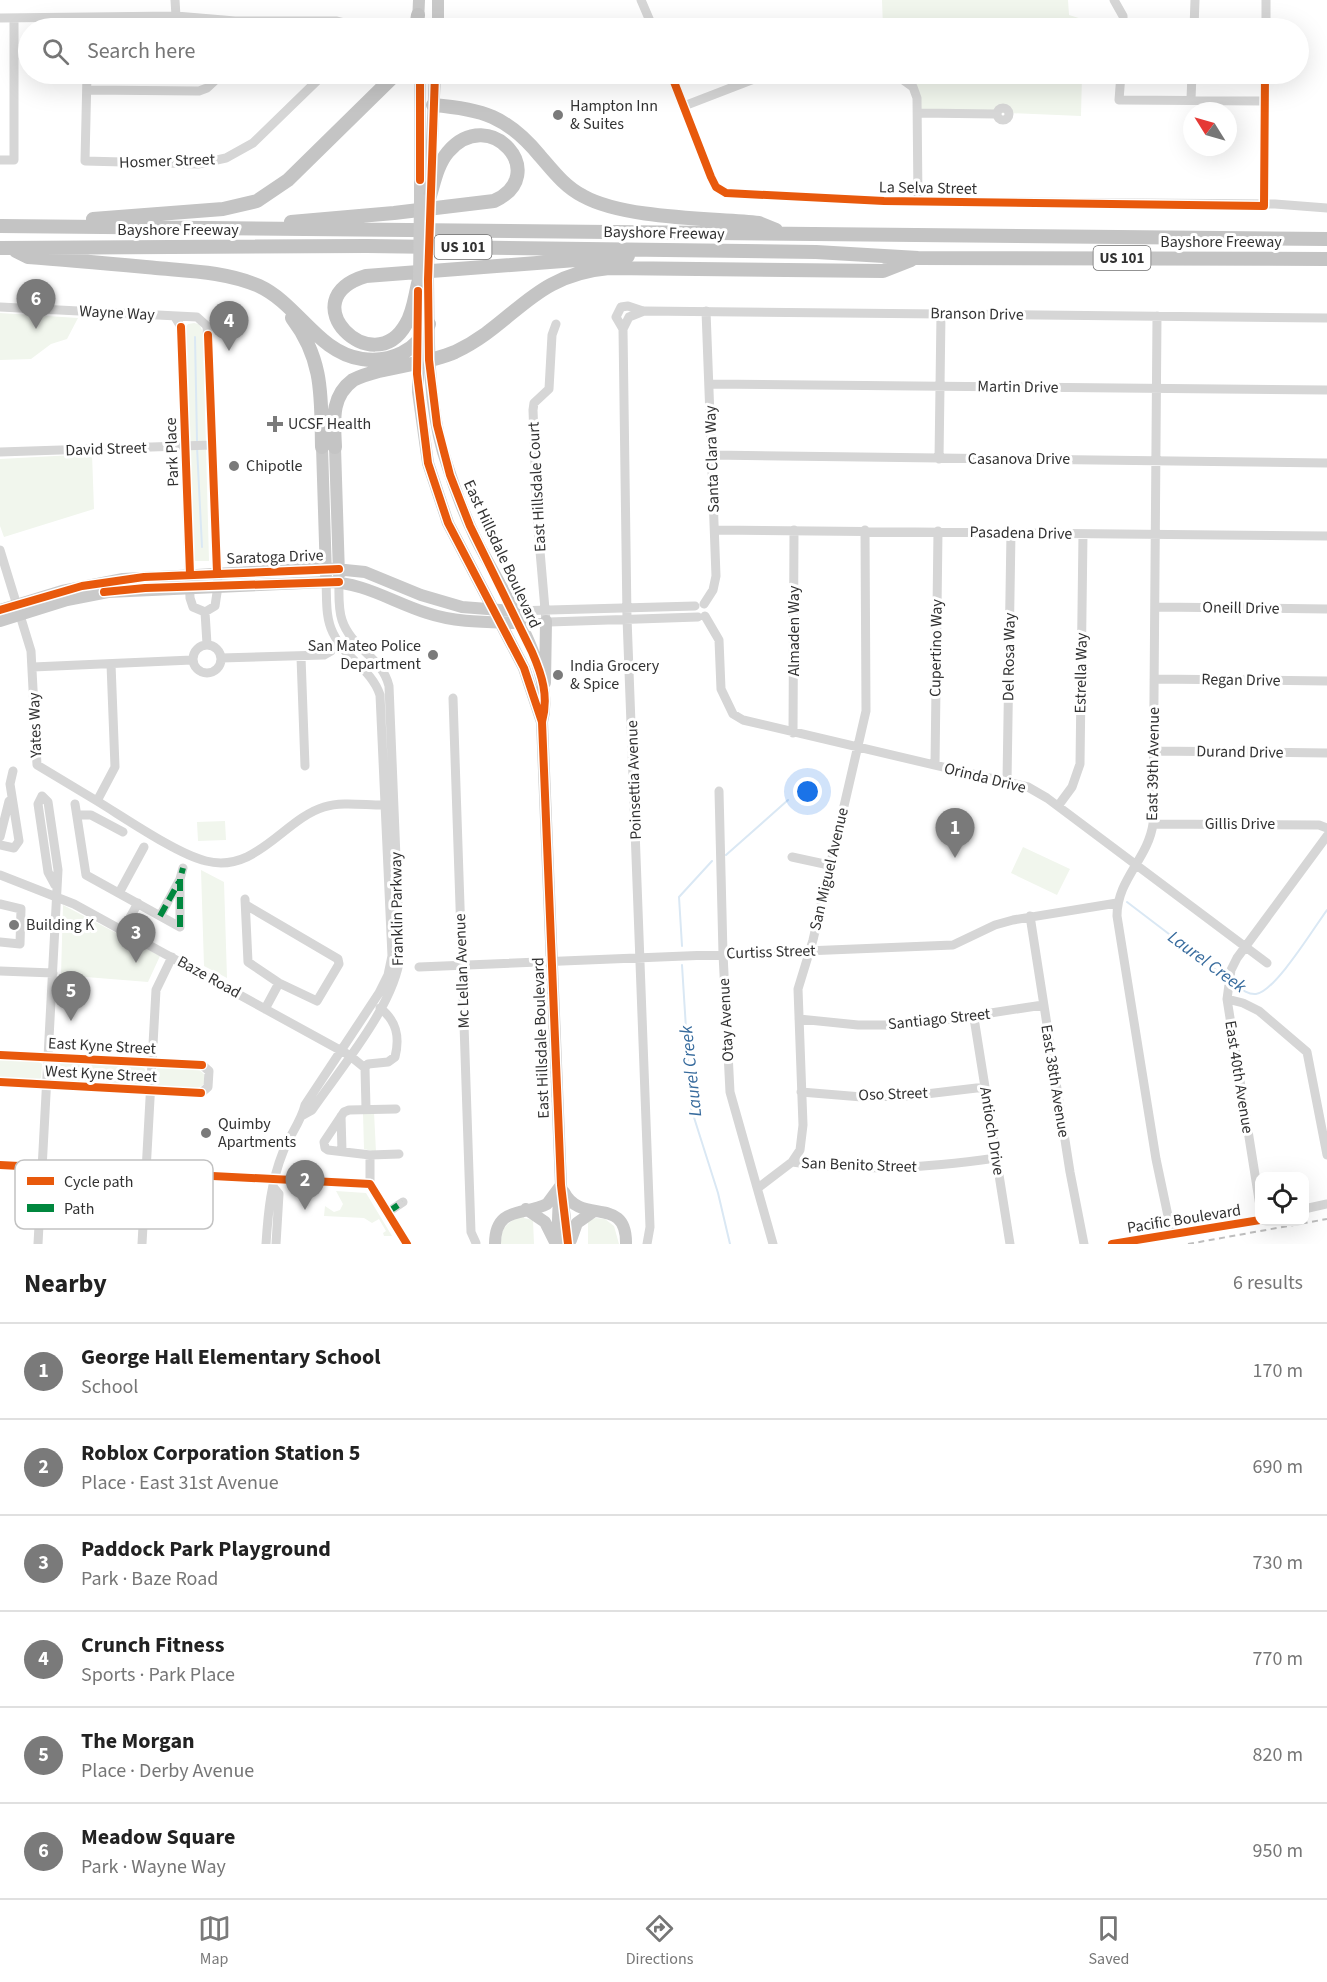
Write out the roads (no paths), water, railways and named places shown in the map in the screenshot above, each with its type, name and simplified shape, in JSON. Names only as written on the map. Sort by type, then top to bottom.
[{"type":"highway","points":[[1,226],[223,209],[257,201],[288,180],[386,84]]},
{"type":"highway","points":[[427,105],[469,109],[503,120],[524,138],[566,184],[598,203],[625,210],[759,223],[784,233]]},
{"type":"highway","points":[[230,228],[494,201],[509,192],[514,185],[518,167],[516,158],[506,145],[492,136],[467,138],[454,146],[444,158],[425,199]]},
{"type":"highway","name":"Bayshore Freeway","points":[[1,226],[1327,239]]},
{"type":"highway","name":"Bayshore Freeway","points":[[4,248],[367,246],[816,252],[918,258],[1327,259]]},
{"type":"highway","points":[[4,248],[28,257],[192,271],[241,280],[274,295],[326,342],[348,355],[365,360],[383,359],[417,346],[429,324]]},
{"type":"highway","points":[[423,280],[409,318],[395,337],[380,344],[365,344],[351,338],[342,329],[335,314],[336,298],[345,285],[366,276],[598,260],[683,250]]},
{"type":"highway","points":[[328,447],[336,403],[348,384],[367,375],[423,362],[469,344],[546,286],[590,271],[618,268],[883,271],[918,258]]},
{"type":"highway","points":[[241,280],[265,293],[285,309],[312,349],[319,376],[328,447]]},
{"type":"main road","points":[[418,18],[419,0]]},
{"type":"main road","points":[[438,0],[438,18]]},
{"type":"main road","name":"East Hillsdale Boulevard","points":[[422,84],[427,105]]},
{"type":"main road","name":"East Hillsdale Boulevard","points":[[432,84],[427,105],[423,280],[417,346],[423,362],[436,425],[450,475],[476,538],[519,623],[536,663],[544,690],[546,703],[542,722],[561,1185],[569,1244]]},
{"type":"main road","name":"East Hillsdale Boulevard","points":[[423,280],[429,324],[423,362],[428,464],[448,523],[524,668],[542,722]]},
{"type":"main road","points":[[326,582],[328,447]]},
{"type":"main road","points":[[328,447],[339,582]]},
{"type":"main road","name":"Saratoga Drive","points":[[0,610],[19,609],[108,592],[190,580],[217,572],[339,568],[365,572],[432,599],[465,607],[513,610]]},
{"type":"main road","name":"Saratoga Drive","points":[[190,580],[218,586],[339,582],[365,588],[440,617],[519,623]]},
{"type":"main road","points":[[465,607],[470,605],[478,591],[478,581]]},
{"type":"main road","name":"Saratoga Drive","points":[[0,621],[19,609]]},
{"type":"main road","points":[[544,690],[545,615]]},
{"type":"main road","points":[[495,1244],[496,1233],[503,1221],[513,1212],[547,1204],[561,1185],[574,1207],[610,1213],[617,1218],[625,1229],[626,1244]]},
{"type":"main road","name":"East Hillsdale Boulevard","points":[[556,1244],[557,1208],[561,1185]]},
{"type":"main road","points":[[526,1209],[545,1222],[556,1244]]},
{"type":"main road","points":[[569,1244],[578,1223],[594,1211]]},
{"type":"street","points":[[175,0],[176,16]]},
{"type":"street","points":[[641,0],[649,18]]},
{"type":"street","points":[[1114,0],[1123,18]]},
{"type":"street","points":[[1194,18],[1195,0]]},
{"type":"street","points":[[1266,0],[1266,18]]},
{"type":"street","points":[[154,18],[176,16],[189,18]]},
{"type":"street","points":[[0,18],[18,18]]},
{"type":"street","points":[[0,160],[14,160],[14,18]]},
{"type":"street","points":[[87,84],[87,90],[199,91],[211,84]]},
{"type":"street","name":"Hosmer Street","points":[[87,90],[85,161],[198,164],[226,158],[253,143],[314,84]]},
{"type":"street","name":"La Selva Street","points":[[675,84],[711,177],[716,187],[726,193],[918,201],[1264,206],[1275,204],[1327,208]]},
{"type":"street","points":[[684,106],[741,84]]},
{"type":"street","points":[[909,84],[913,87],[919,113],[918,201]]},
{"type":"street","points":[[1120,84],[1119,100],[1264,101]]},
{"type":"street","points":[[1191,99],[1192,84]]},
{"type":"street","points":[[1264,206],[1265,84]]},
{"type":"street","points":[[919,113],[996,114]]},
{"type":"street","name":"Wayne Way","points":[[0,306],[175,317],[179,315],[197,318]]},
{"type":"street","name":"Poinsettia Avenue","points":[[644,311],[628,306],[621,307],[616,317],[622,329],[627,613],[650,1227],[647,1244]]},
{"type":"street","name":"Branson Drive","points":[[622,329],[629,317],[644,311],[1327,318]]},
{"type":"street","name":"Santa Clara Way","points":[[700,605],[713,590],[716,576],[706,311]]},
{"type":"street","points":[[939,459],[941,314]]},
{"type":"street","name":"East 39th Avenue","points":[[1117,903],[1122,886],[1147,847],[1153,824],[1157,316]]},
{"type":"street","name":"Park Place","points":[[175,317],[181,327],[188,446],[190,580],[193,607],[205,612]]},
{"type":"street","points":[[181,327],[197,318],[207,326],[208,445],[218,586],[215,606],[205,612],[207,644]]},
{"type":"street","name":"East Hillsdale Court","points":[[545,615],[537,516],[533,410],[534,403],[549,389],[552,335],[556,324]]},
{"type":"street","name":"Martin Drive","points":[[709,384],[1327,390]]},
{"type":"street","name":"David Street","points":[[0,452],[208,445]]},
{"type":"street","name":"Casanova Drive","points":[[711,455],[1327,463]]},
{"type":"street","name":"Pasadena Drive","points":[[715,530],[1327,536]]},
{"type":"street","name":"Almaden Way","points":[[794,530],[794,733]]},
{"type":"street","name":"San Miguel Avenue","points":[[792,1162],[800,1150],[803,1125],[798,989],[866,711],[865,530]]},
{"type":"street","name":"Cupertino Way","points":[[935,765],[938,531]]},
{"type":"street","name":"Del Rosa Way","points":[[1007,781],[1011,532]]},
{"type":"street","name":"Estrella Way","points":[[1058,806],[1072,787],[1080,764],[1083,534]]},
{"type":"street","name":"Yates Way","points":[[0,550],[19,609],[33,666],[37,765],[39,769],[97,801]]},
{"type":"street","points":[[326,582],[328,618],[338,642],[373,677],[380,695],[390,805]]},
{"type":"street","points":[[339,582],[340,612],[346,629],[382,667],[387,679],[391,707],[390,817]]},
{"type":"street","points":[[700,605],[708,610],[701,616]]},
{"type":"street","name":"Saratoga Drive","points":[[627,613],[700,605]]},
{"type":"street","name":"Oneill Drive","points":[[1156,607],[1327,609]]},
{"type":"street","name":"Saratoga Drive","points":[[513,610],[545,615],[627,613],[701,616]]},
{"type":"street","name":"Saratoga Drive","points":[[519,623],[545,615]]},
{"type":"street","name":"Orinda Drive","points":[[701,616],[719,640],[721,689],[728,707],[742,720],[1028,787],[1058,806],[1268,963]]},
{"type":"street","points":[[221,658],[300,657],[328,654],[338,642]]},
{"type":"street","points":[[207,644],[217,648],[221,658],[217,669],[207,673],[197,669],[192,660],[196,649],[207,644]]},
{"type":"street","points":[[300,657],[305,766]]},
{"type":"street","points":[[33,666],[192,660]]},
{"type":"street","points":[[111,664],[115,766],[97,801],[195,857],[219,863],[231,862],[254,854],[325,807],[390,805]]},
{"type":"street","name":"Regan Drive","points":[[1154,679],[1327,681]]},
{"type":"street","name":"Mc Lellan Avenue","points":[[453,698],[471,1232],[476,1243]]},
{"type":"street","name":"Durand Drive","points":[[1153,751],[1327,753]]},
{"type":"street","points":[[0,845],[14,848],[19,841],[10,784],[14,771]]},
{"type":"street","name":"Otay Avenue","points":[[719,791],[723,954],[730,1092],[773,1244]]},
{"type":"street","points":[[0,837],[11,796]]},
{"type":"street","points":[[43,1160],[48,1085],[55,885],[58,870],[48,802],[42,796],[38,804],[48,872],[55,885]]},
{"type":"street","points":[[75,804],[86,875],[180,927],[180,879]]},
{"type":"street","points":[[77,815],[90,815],[123,832]]},
{"type":"street","name":"Franklin Parkway","points":[[266,1244],[269,1196],[283,1153],[303,1115],[305,1105],[380,1008],[397,977],[400,956],[390,817]]},
{"type":"street","name":"Franklin Parkway","points":[[346,1053],[391,966],[390,817]]},
{"type":"street","name":"Gillis Drive","points":[[1153,824],[1319,825],[1327,828]]},
{"type":"street","name":"East 40th Avenue","points":[[1255,1175],[1227,999],[1231,970],[1244,947],[1327,836]]},
{"type":"street","points":[[119,892],[144,847]]},
{"type":"street","points":[[792,857],[829,865]]},
{"type":"street","points":[[159,916],[180,879],[183,868]]},
{"type":"street","name":"Baze Road","points":[[0,875],[56,896],[123,930],[346,1053],[365,1068]]},
{"type":"street","points":[[246,902],[338,959],[339,964],[317,1000],[279,983],[248,962],[246,902]]},
{"type":"street","points":[[123,930],[138,903]]},
{"type":"street","points":[[1117,903],[1154,1152],[1172,1234]]},
{"type":"street","name":"Curtiss Street","points":[[419,967],[953,945],[995,925],[1030,916],[1117,903]]},
{"type":"street","points":[[0,904],[21,909],[21,944],[0,942]]},
{"type":"street","name":"East 38th Avenue","points":[[1030,916],[1070,1172],[1084,1244]]},
{"type":"street","points":[[148,1160],[156,990],[172,957]]},
{"type":"street","points":[[0,971],[53,973]]},
{"type":"street","points":[[265,1009],[279,983]]},
{"type":"street","points":[[1227,999],[1243,1003],[1259,1011],[1307,1052],[1327,1155]]},
{"type":"street","name":"Santiago Street","points":[[798,1019],[858,1025],[912,1025],[974,1018],[1043,1005]]},
{"type":"street","points":[[366,1109],[365,1068],[368,1064],[388,1062],[395,1057],[393,1018],[380,1008]]},
{"type":"street","name":"Antioch Drive","points":[[974,1018],[1010,1244]]},
{"type":"street","name":"East Kyne Street","points":[[0,1055],[202,1065],[207,1068],[208,1080]]},
{"type":"street","name":"West Kyne Street","points":[[0,1083],[201,1093],[206,1090],[208,1080]]},
{"type":"street","name":"Oso Street","points":[[801,1092],[862,1097],[909,1096],[985,1087]]},
{"type":"street","points":[[396,1108],[349,1110],[341,1116],[324,1142],[325,1148],[342,1151],[370,1155],[399,1154]]},
{"type":"street","points":[[341,1116],[342,1151]]},
{"type":"street","points":[[370,1155],[370,1184],[407,1244]]},
{"type":"street","name":"San Benito Street","points":[[792,1162],[832,1167],[888,1169],[929,1168],[996,1158]]},
{"type":"street","points":[[758,1188],[792,1162]]},
{"type":"street","points":[[0,1165],[15,1166]]},
{"type":"street","points":[[213,1179],[274,1184],[370,1184]]},
{"type":"street","points":[[274,1184],[279,1194],[276,1244]]},
{"type":"street","points":[[388,1212],[403,1202]]},
{"type":"street","points":[[1309,1208],[1327,1204]]},
{"type":"street","name":"Pacific Boulevard","points":[[1112,1244],[1255,1221]]},
{"type":"street","points":[[38,1244],[39,1229]]},
{"type":"street","points":[[142,1244],[143,1229]]},
{"type":"waterway","points":[[195,337],[197,441]]},
{"type":"waterway","points":[[197,447],[202,547]]},
{"type":"waterway","name":"Laurel Creek","points":[[726,855],[788,800]]},
{"type":"waterway","name":"Laurel Creek","points":[[682,946],[679,897],[712,861]]},
{"type":"waterway","name":"Laurel Creek","points":[[1127,902],[1228,979]]},
{"type":"waterway","name":"Laurel Creek","points":[[1232,982],[1249,993],[1256,994],[1264,990],[1284,971],[1327,910]]},
{"type":"waterway","name":"Laurel Creek","points":[[682,965],[691,1108],[718,1193],[730,1244]]},
{"type":"railway","points":[[1188,1244],[1327,1219]]},
{"type":"place","name":"Hampton Inn & Suites","points":[[558,115]]},
{"type":"place","name":"Meadow Square","points":[[36,329]]},
{"type":"place","name":"Crunch Fitness","points":[[229,351]]},
{"type":"place","name":"UCSF Health","points":[[275,424]]},
{"type":"place","name":"Chipotle","points":[[234,466]]},
{"type":"place","name":"San Mateo Police Department","points":[[433,655]]},
{"type":"place","name":"India Grocery & Spice","points":[[558,675]]},
{"type":"place","name":"George Hall Elementary School","points":[[955,858]]},
{"type":"place","name":"Building K","points":[[14,925]]},
{"type":"place","name":"Paddock Park Playground","points":[[136,963]]},
{"type":"place","name":"The Morgan","points":[[71,1021]]},
{"type":"place","name":"Quimby Apartments","points":[[206,1133]]},
{"type":"place","name":"Roblox Corporation Station 5","points":[[305,1210]]}]
